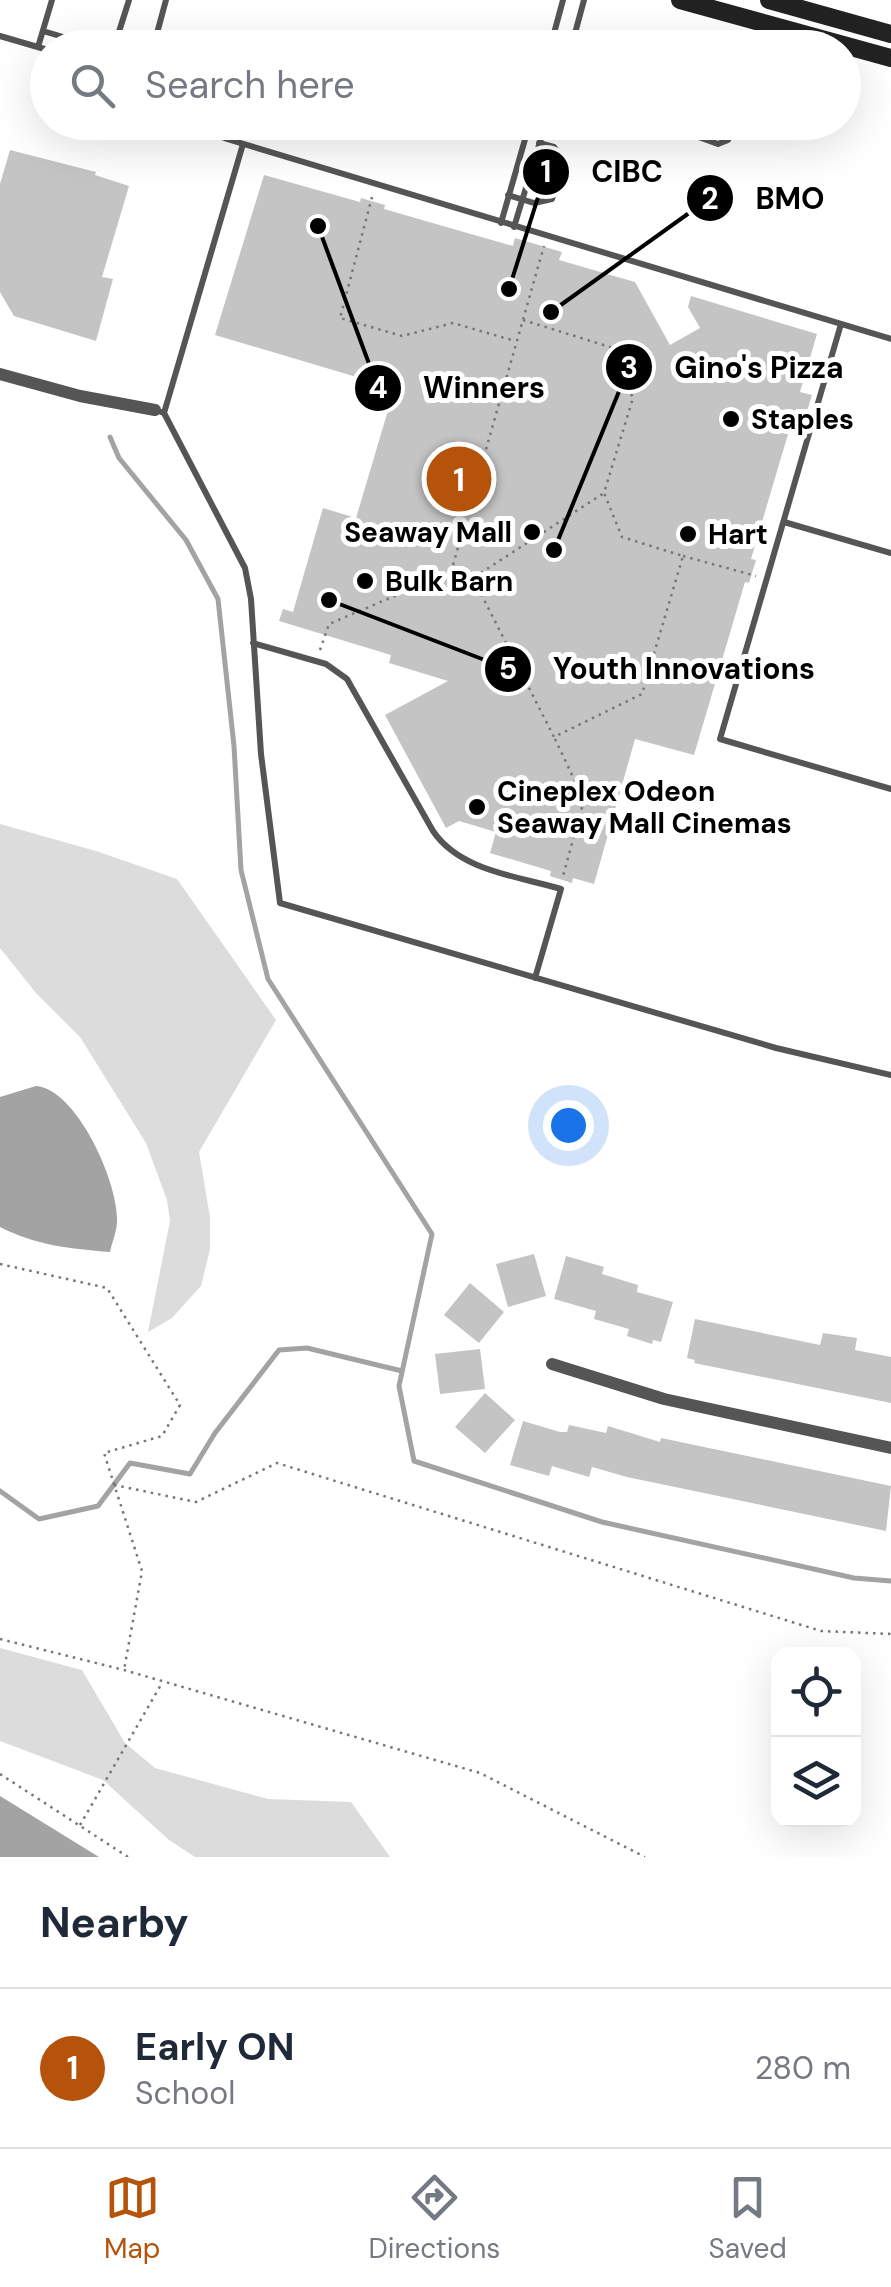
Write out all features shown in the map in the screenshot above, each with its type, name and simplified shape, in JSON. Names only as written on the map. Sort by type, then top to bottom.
[{"type":"main road","points":[[680,0],[789,30]]},
{"type":"main road","points":[[769,0],[891,34]]},
{"type":"main road","points":[[861,50],[891,58]]},
{"type":"street","points":[[0,374],[80,396],[159,411]]},
{"type":"street","points":[[552,1364],[673,1402],[891,1448]]},
{"type":"lane","points":[[43,30],[52,0]]},
{"type":"lane","points":[[120,30],[129,0]]},
{"type":"lane","points":[[158,30],[166,0]]},
{"type":"lane","points":[[555,30],[563,0]]},
{"type":"lane","points":[[576,30],[584,0]]},
{"type":"lane","points":[[0,36],[30,45]]},
{"type":"lane","points":[[233,140],[891,339]]},
{"type":"lane","points":[[500,223],[525,140]]},
{"type":"lane","points":[[514,227],[540,140]]},
{"type":"lane","points":[[508,195],[534,203],[552,199],[564,161],[554,147],[539,143]]},
{"type":"lane","points":[[243,144],[159,411],[246,568],[256,712],[280,903],[776,1048],[891,1075]]},
{"type":"lane","points":[[841,324],[720,738],[891,790]]},
{"type":"lane","points":[[784,522],[891,554]]},
{"type":"lane","points":[[253,643],[335,669],[354,688],[432,831],[446,846],[476,864],[561,889],[535,978]]},
{"type":"path","points":[[376,184],[340,318],[402,336],[453,323],[517,341]]},
{"type":"path","points":[[450,572],[546,236]]},
{"type":"path","points":[[316,661],[329,624],[450,572],[474,578],[604,493],[634,398],[610,347],[523,320]]},
{"type":"path","points":[[604,493],[622,537],[767,579]]},
{"type":"path","points":[[554,738],[642,694],[683,556]]},
{"type":"path","points":[[474,578],[584,800],[561,889]]},
{"type":"path","points":[[0,1264],[107,1288],[180,1405],[162,1436],[104,1454],[142,1572],[124,1670]]},
{"type":"path","points":[[114,1484],[196,1502],[276,1463],[821,1631],[891,1634]]},
{"type":"path","points":[[0,1640],[124,1670],[480,1773],[645,1857]]},
{"type":"path","points":[[80,1825],[163,1682]]},
{"type":"path","points":[[0,1774],[128,1857]]},
{"type":"shaded area","points":[[0,824],[177,879],[276,1020],[199,1152],[210,1217],[210,1249],[201,1286],[172,1318],[148,1332],[170,1221],[167,1200],[146,1143],[80,1037],[36,993],[0,948]]},
{"type":"shaded area","points":[[36,1086],[51,1091],[66,1103],[93,1141],[103,1163],[116,1205],[117,1225],[110,1252],[54,1245],[0,1227],[0,1097]]},
{"type":"shaded area","points":[[0,1648],[82,1670],[125,1743],[155,1768],[268,1799],[351,1802],[390,1857],[195,1857],[169,1840],[103,1780],[0,1741]]},
{"type":"shaded area","points":[[0,1796],[99,1857],[0,1857]]},
{"type":"building","points":[[10,150],[96,172],[95,175],[129,186],[102,277],[113,279],[96,341],[14,316],[0,292],[0,184]]},
{"type":"building","name":"Seaway Mall","points":[[264,175],[360,202],[361,198],[385,205],[384,209],[513,246],[515,238],[562,252],[559,260],[635,282],[670,345],[700,328],[688,307],[691,296],[817,334],[800,392],[812,395],[805,418],[794,414],[751,559],[756,560],[749,583],[745,582],[694,755],[635,739],[594,884],[573,878],[572,883],[550,876],[551,871],[490,853],[496,832],[459,821],[446,828],[385,715],[448,681],[389,663],[391,655],[279,621],[283,609],[293,612],[323,508],[356,518],[392,397],[377,393],[380,384],[215,335]]},
{"type":"building","points":[[534,1254],[546,1296],[508,1307],[496,1264]]},
{"type":"building","points":[[566,1256],[604,1267],[602,1274],[638,1285],[637,1292],[673,1302],[661,1342],[653,1340],[652,1344],[627,1336],[629,1329],[594,1319],[596,1311],[554,1299]]},
{"type":"building","points":[[470,1283],[504,1312],[479,1343],[444,1315]]},
{"type":"building","points":[[695,1319],[820,1345],[823,1333],[857,1338],[855,1350],[891,1357],[891,1403],[694,1363],[695,1360],[687,1358]]},
{"type":"building","points":[[480,1349],[485,1389],[440,1394],[435,1354]]},
{"type":"building","points":[[485,1393],[515,1420],[485,1453],[455,1427]]},
{"type":"building","points":[[523,1421],[560,1432],[567,1432],[569,1425],[606,1433],[608,1426],[660,1442],[661,1438],[891,1486],[886,1531],[592,1467],[589,1477],[552,1466],[549,1476],[510,1465]]},
{"type":"waterway","points":[[110,437],[119,458],[186,540],[218,599],[234,746],[241,870],[268,979],[432,1234],[399,1386],[414,1461],[602,1522],[854,1578],[891,1581]]},
{"type":"waterway","points":[[0,1491],[39,1519],[98,1506],[130,1463],[190,1474],[215,1433],[279,1350],[307,1348],[402,1371]]},
{"type":"place","name":"Winners","points":[[318,226]]},
{"type":"place","name":"CIBC","points":[[509,289]]},
{"type":"place","name":"BMO","points":[[551,312]]},
{"type":"place","name":"Staples","points":[[731,419]]},
{"type":"place","name":"Early ON","points":[[459,479]]},
{"type":"place","name":"Seaway Mall","points":[[532,532]]},
{"type":"place","name":"Hart","points":[[688,534]]},
{"type":"place","name":"Gino's Pizza","points":[[554,550]]},
{"type":"place","name":"Bulk Barn","points":[[365,581]]},
{"type":"place","name":"Youth Innovations","points":[[329,600]]},
{"type":"place","name":"Cineplex Odeon Seaway Mall Cinemas","points":[[477,807]]}]
